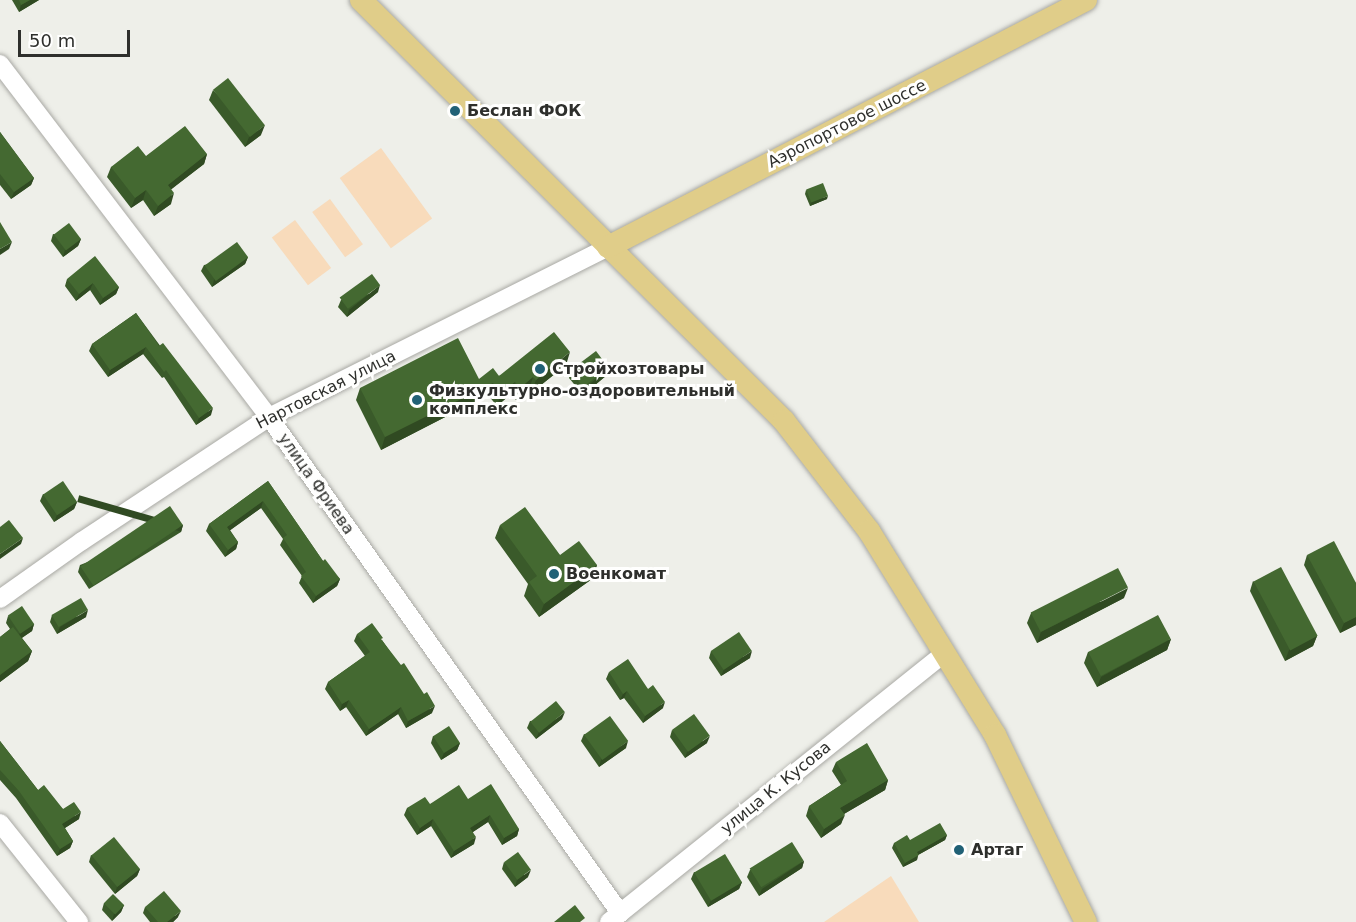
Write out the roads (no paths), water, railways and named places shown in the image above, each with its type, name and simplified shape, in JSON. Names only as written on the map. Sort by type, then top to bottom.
[{"type":"main road","points":[[361,0],[784,421],[869,531],[995,735],[1086,922]]},
{"type":"main road","name":"Аэропортовое шоссе","points":[[608,247],[1086,0]]},
{"type":"street","name":"улица Фриева","points":[[0,64],[269,417],[615,918]]},
{"type":"street","name":"Нартовская улица","points":[[0,598],[269,417],[608,247]]},
{"type":"street","name":"улица К. Кусова","points":[[615,918],[943,654]]},
{"type":"street","points":[[0,823],[79,922]]},
{"type":"place","name":"Беслан ФОК","points":[[455,111]]},
{"type":"place","name":"Стройхозтовары","points":[[540,369]]},
{"type":"place","name":"Физкультурно-оздоровительный комплекс","points":[[417,400]]},
{"type":"place","name":"Военкомат","points":[[554,574]]},
{"type":"place","name":"Артаг","points":[[959,850]]}]
